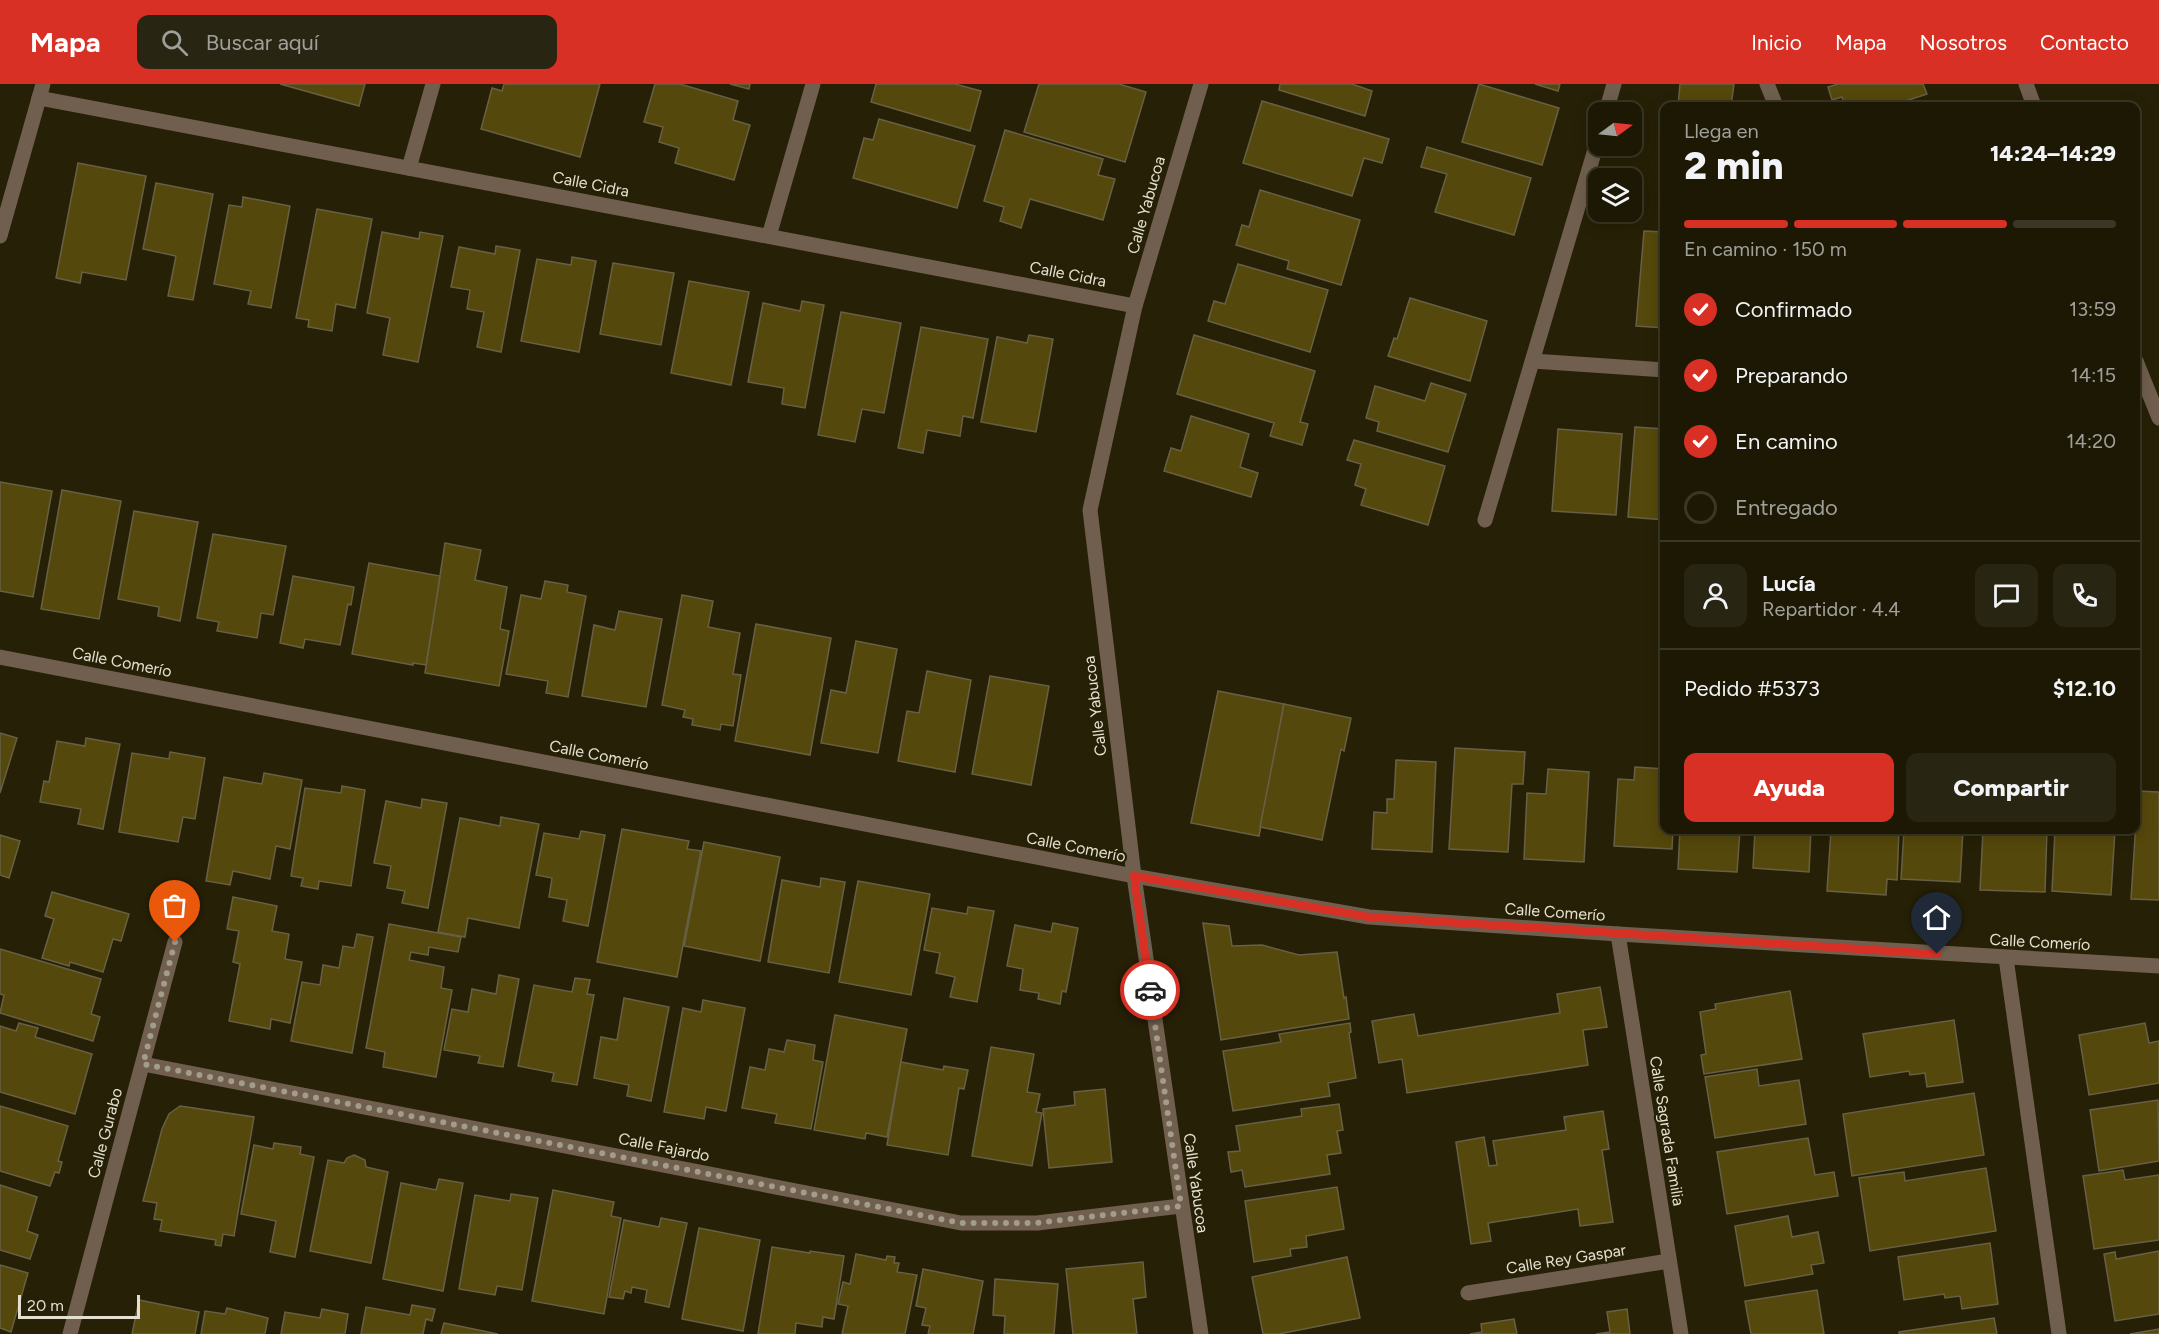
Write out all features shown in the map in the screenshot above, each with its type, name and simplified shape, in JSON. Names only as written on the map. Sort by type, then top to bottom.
[{"type":"street","points":[[409,168],[433,84]]},
{"type":"street","points":[[769,236],[813,84]]},
{"type":"street","name":"Calle Yabucoa","points":[[1201,84],[1135,306],[1090,510],[1134,876],[1201,1334]]},
{"type":"street","points":[[1609,102],[1614,84]]},
{"type":"street","points":[[1767,84],[1774,102]]},
{"type":"street","points":[[2025,84],[2032,102]]},
{"type":"street","points":[[0,236],[41,91]]},
{"type":"street","name":"Calle Cidra","points":[[41,91],[409,168],[1135,306]]},
{"type":"street","points":[[1485,520],[1593,156]]},
{"type":"street","points":[[1533,361],[1660,370]]},
{"type":"street","points":[[2140,371],[2159,418]]},
{"type":"street","name":"Calle Comerío","points":[[0,657],[1134,876],[1369,917],[2159,966]]},
{"type":"street","name":"Calle Sagrada Familia","points":[[1618,934],[1681,1334]]},
{"type":"street","name":"Calle Gurabo","points":[[70,1334],[175,942]]},
{"type":"street","points":[[2006,958],[2058,1334]]},
{"type":"street","name":"Calle Fajardo","points":[[143,1064],[961,1223],[1037,1223],[1181,1206]]},
{"type":"street","name":"Calle Rey Gaspar","points":[[1468,1293],[1669,1261]]},
{"type":"building","points":[[280,84],[365,84],[359,106]]},
{"type":"building","points":[[504,84],[600,84],[580,157],[481,129],[492,88],[502,91]]},
{"type":"building","points":[[655,84],[680,84],[738,101],[733,120],[750,125],[734,180],[675,163],[679,148],[659,142],[663,127],[644,122]]},
{"type":"building","points":[[730,84],[750,84],[749,89]]},
{"type":"building","points":[[876,84],[955,84],[981,91],[970,131],[871,102]]},
{"type":"building","points":[[1039,84],[1119,84],[1146,92],[1125,162],[1024,132]]},
{"type":"building","points":[[1280,84],[1352,84],[1372,91],[1365,116],[1279,90]]},
{"type":"building","points":[[1479,84],[1559,108],[1542,165],[1462,142]]},
{"type":"building","points":[[1535,84],[1560,84],[1558,91]]},
{"type":"building","points":[[1680,84],[1734,84],[1732,102],[1678,102]]},
{"type":"building","points":[[1838,84],[1923,84],[1927,94],[1902,102],[1844,102],[1842,97],[1832,100],[1828,87]]},
{"type":"building","points":[[1262,101],[1389,139],[1382,163],[1364,158],[1352,196],[1243,163]]},
{"type":"building","points":[[879,119],[975,146],[957,208],[853,178],[864,138],[873,140]]},
{"type":"building","points":[[1005,130],[1103,159],[1098,175],[1115,179],[1103,220],[1030,199],[1021,228],[1000,221],[1004,207],[984,201]]},
{"type":"building","points":[[1427,147],[1531,178],[1514,235],[1435,212],[1447,174],[1421,167]]},
{"type":"building","points":[[78,163],[146,176],[126,280],[82,272],[80,283],[56,278]]},
{"type":"building","points":[[156,183],[213,194],[193,300],[168,296],[176,256],[143,249]]},
{"type":"building","points":[[1260,190],[1360,220],[1341,285],[1287,269],[1289,261],[1236,245],[1242,225],[1249,227]]},
{"type":"building","points":[[243,197],[290,206],[271,308],[248,304],[251,291],[214,284],[229,205],[242,207]]},
{"type":"building","points":[[317,209],[372,219],[355,308],[336,304],[332,331],[308,327],[309,320],[296,318]]},
{"type":"building","points":[[1644,231],[1660,232],[1660,328],[1636,326]]},
{"type":"building","points":[[382,232],[419,239],[420,232],[443,236],[418,362],[383,355],[390,318],[367,313]]},
{"type":"building","points":[[496,246],[520,250],[501,352],[477,347],[484,312],[467,309],[470,290],[451,287],[459,247],[495,254]]},
{"type":"building","points":[[572,257],[596,261],[579,352],[521,341],[537,259],[571,265]]},
{"type":"building","points":[[613,263],[674,273],[661,345],[600,334]]},
{"type":"building","points":[[1238,264],[1328,290],[1310,352],[1208,321],[1214,301],[1225,304]]},
{"type":"building","points":[[689,281],[749,292],[731,385],[671,373]]},
{"type":"building","points":[[1410,298],[1487,321],[1470,381],[1388,356],[1394,338],[1397,339]]},
{"type":"building","points":[[802,301],[824,305],[805,408],[782,404],[784,388],[748,382],[763,303],[800,311]]},
{"type":"building","points":[[841,312],[901,323],[884,413],[862,409],[855,442],[818,435]]},
{"type":"building","points":[[921,327],[988,339],[973,418],[963,416],[960,436],[927,430],[923,453],[898,448]]},
{"type":"building","points":[[1029,335],[1053,339],[1036,432],[981,422],[997,337],[1027,343]]},
{"type":"building","points":[[1194,335],[1315,371],[1300,422],[1308,424],[1302,445],[1270,436],[1274,423],[1177,394]]},
{"type":"building","points":[[1431,383],[1466,394],[1448,452],[1377,431],[1379,422],[1366,418],[1375,386],[1425,401]]},
{"type":"building","points":[[1191,416],[1249,434],[1240,467],[1258,473],[1251,497],[1164,471],[1171,448],[1181,451]]},
{"type":"building","points":[[1635,427],[1660,429],[1660,520],[1628,517]]},
{"type":"building","points":[[1558,429],[1622,434],[1616,515],[1552,511]]},
{"type":"building","points":[[1354,440],[1445,466],[1428,525],[1361,505],[1366,489],[1355,485],[1361,464],[1347,460]]},
{"type":"building","points":[[0,482],[52,491],[33,597],[0,591]]},
{"type":"building","points":[[62,490],[121,501],[99,619],[41,609]]},
{"type":"building","points":[[134,511],[198,522],[180,621],[158,616],[159,607],[118,599]]},
{"type":"building","points":[[213,534],[286,546],[273,615],[261,613],[257,638],[217,631],[219,622],[197,618]]},
{"type":"building","points":[[445,543],[481,550],[475,580],[507,587],[500,629],[509,631],[499,686],[425,673]]},
{"type":"building","points":[[369,563],[440,576],[426,665],[413,663],[413,665],[352,654]]},
{"type":"building","points":[[293,576],[354,587],[351,605],[348,604],[340,645],[305,639],[303,648],[280,643]]},
{"type":"building","points":[[545,581],[568,585],[567,592],[586,596],[568,697],[546,693],[548,681],[506,674],[521,595],[541,599]]},
{"type":"building","points":[[682,595],[713,601],[708,627],[740,633],[733,674],[741,675],[733,726],[721,724],[720,730],[692,725],[693,719],[683,717],[685,710],[662,705]]},
{"type":"building","points":[[619,611],[662,619],[646,707],[582,696],[594,625],[615,630]]},
{"type":"building","points":[[756,624],[831,638],[810,755],[735,741]]},
{"type":"building","points":[[856,641],[897,649],[878,753],[821,743],[831,690],[846,693]]},
{"type":"building","points":[[927,671],[971,680],[955,772],[898,761],[907,711],[919,713]]},
{"type":"building","points":[[990,676],[1049,686],[1031,785],[972,774]]},
{"type":"building","points":[[1218,691],[1284,704],[1259,836],[1191,823]]},
{"type":"building","points":[[1284,704],[1351,718],[1344,751],[1341,749],[1322,840],[1260,827]]},
{"type":"building","points":[[0,733],[17,738],[0,793]]},
{"type":"building","points":[[86,738],[120,744],[103,829],[78,824],[81,809],[40,802],[44,781],[49,782],[57,741],[85,746]]},
{"type":"building","points":[[1455,748],[1525,752],[1523,784],[1512,784],[1508,852],[1449,849]]},
{"type":"building","points":[[170,752],[205,758],[195,819],[183,817],[178,842],[119,832],[132,753],[169,759]]},
{"type":"building","points":[[1396,760],[1436,762],[1432,852],[1372,849],[1374,812],[1387,813],[1387,799],[1394,799]]},
{"type":"building","points":[[1635,767],[1660,769],[1660,834],[1673,834],[1672,849],[1614,846],[1618,779],[1634,780]]},
{"type":"building","points":[[1548,769],[1589,772],[1584,862],[1524,859],[1527,793],[1546,794]]},
{"type":"building","points":[[264,773],[302,780],[290,849],[276,846],[270,879],[233,871],[230,885],[206,881],[224,777],[262,784]]},
{"type":"building","points":[[342,786],[365,790],[351,886],[319,881],[318,889],[301,886],[303,878],[291,876],[305,788],[341,793]]},
{"type":"building","points":[[2140,791],[2159,792],[2159,900],[2131,899],[2135,834],[2140,834]]},
{"type":"building","points":[[422,799],[447,803],[428,908],[402,903],[405,891],[387,888],[391,866],[374,863],[386,801],[421,808]]},
{"type":"building","points":[[501,817],[539,824],[519,928],[468,918],[465,937],[438,932],[460,818],[500,826]]},
{"type":"building","points":[[622,829],[689,841],[687,849],[701,851],[677,977],[597,962]]},
{"type":"building","points":[[581,831],[605,835],[588,926],[563,921],[567,900],[549,897],[552,878],[536,875],[544,833],[579,839]]},
{"type":"building","points":[[1680,834],[1740,834],[1737,872],[1678,869]]},
{"type":"building","points":[[1755,834],[1811,834],[1809,872],[1753,868]]},
{"type":"building","points":[[1831,834],[1899,834],[1897,880],[1887,879],[1886,895],[1827,891]]},
{"type":"building","points":[[1904,834],[1963,834],[1960,882],[1901,879]]},
{"type":"building","points":[[1983,834],[2047,834],[2045,892],[1980,890]]},
{"type":"building","points":[[2055,834],[2115,834],[2111,895],[2052,891]]},
{"type":"building","points":[[0,835],[20,841],[9,878],[0,875]]},
{"type":"building","points":[[704,842],[780,857],[760,961],[684,946]]},
{"type":"building","points":[[821,878],[845,882],[829,973],[768,962],[782,880],[820,887]]},
{"type":"building","points":[[858,881],[930,894],[911,995],[839,982]]},
{"type":"building","points":[[52,892],[129,914],[121,941],[113,939],[103,972],[70,962],[69,966],[42,958],[54,919],[45,916]]},
{"type":"building","points":[[233,897],[277,906],[272,931],[289,934],[285,959],[302,962],[290,1023],[271,1019],[270,1029],[229,1021],[240,964],[233,962],[239,931],[227,929]]},
{"type":"building","points":[[968,907],[994,911],[977,1002],[950,997],[955,977],[936,973],[940,953],[924,950],[932,908],[967,914]]},
{"type":"building","points":[[1053,923],[1078,928],[1066,992],[1062,991],[1060,1004],[1038,999],[1039,993],[1020,990],[1023,969],[1007,966],[1015,925],[1051,932]]},
{"type":"building","points":[[1203,923],[1229,926],[1232,946],[1262,945],[1299,955],[1337,952],[1349,1019],[1221,1040]]},
{"type":"building","points":[[389,924],[461,937],[458,952],[429,947],[428,955],[411,952],[409,960],[444,967],[441,988],[452,990],[436,1077],[383,1067],[385,1052],[366,1048]]},
{"type":"building","points":[[357,934],[373,937],[352,1053],[291,1041],[302,982],[320,985],[323,965],[339,968],[343,946],[354,948]]},
{"type":"building","points":[[0,949],[101,979],[91,1014],[100,1017],[93,1041],[0,1013],[4,995],[0,994]]},
{"type":"building","points":[[499,975],[519,979],[503,1067],[478,1063],[480,1056],[444,1050],[452,1009],[468,1012],[472,989],[496,994]]},
{"type":"building","points":[[575,978],[590,980],[587,994],[594,995],[577,1085],[552,1081],[554,1073],[518,1066],[534,985],[572,992]]},
{"type":"building","points":[[1600,987],[1607,1027],[1583,1030],[1588,1065],[1407,1093],[1402,1059],[1379,1063],[1372,1021],[1414,1014],[1418,1036],[1560,1013],[1557,994]]},
{"type":"building","points":[[1790,991],[1802,1059],[1704,1074],[1701,1055],[1706,1054],[1700,1012],[1716,1009],[1715,1004]]},
{"type":"building","points":[[624,998],[669,1007],[651,1101],[627,1096],[629,1085],[594,1078],[601,1037],[617,1040]]},
{"type":"building","points":[[703,1000],[745,1008],[726,1111],[706,1107],[704,1119],[664,1112],[683,1008],[701,1012]]},
{"type":"building","points":[[835,1015],[907,1029],[887,1137],[866,1133],[865,1139],[814,1130]]},
{"type":"building","points":[[1954,1020],[1963,1082],[1927,1087],[1925,1073],[1910,1075],[1909,1071],[1870,1077],[1863,1034]]},
{"type":"building","points":[[19,1023],[38,1028],[35,1037],[92,1054],[75,1114],[0,1092],[0,1026],[16,1031]]},
{"type":"building","points":[[1350,1023],[1351,1032],[1349,1033],[1356,1078],[1328,1083],[1330,1096],[1233,1111],[1223,1051],[1281,1042],[1279,1034]]},
{"type":"building","points":[[2145,1023],[2149,1043],[2159,1041],[2159,1083],[2089,1095],[2079,1035]]},
{"type":"building","points":[[787,1040],[815,1045],[813,1060],[823,1062],[811,1129],[775,1123],[777,1114],[742,1108],[750,1067],[765,1070],[769,1049],[784,1052]]},
{"type":"building","points":[[991,1047],[1034,1054],[1027,1092],[1040,1094],[1036,1112],[1042,1113],[1032,1166],[972,1156]]},
{"type":"building","points":[[901,1062],[943,1070],[944,1066],[968,1070],[964,1089],[959,1088],[948,1155],[887,1145]]},
{"type":"building","points":[[1757,1069],[1759,1086],[1799,1080],[1806,1124],[1715,1138],[1705,1077]]},
{"type":"building","points":[[1105,1089],[1112,1162],[1049,1168],[1043,1109],[1075,1105],[1074,1092]]},
{"type":"building","points":[[1974,1093],[1984,1155],[1852,1176],[1843,1114]]},
{"type":"building","points":[[2158,1100],[2159,1161],[2099,1171],[2090,1110]]},
{"type":"building","points":[[1339,1104],[1343,1130],[1337,1131],[1341,1153],[1327,1155],[1330,1174],[1245,1187],[1242,1170],[1231,1172],[1228,1152],[1240,1151],[1236,1126],[1302,1116],[1301,1109]]},
{"type":"building","points":[[0,1106],[68,1126],[58,1161],[62,1162],[59,1173],[55,1172],[50,1186],[0,1171]]},
{"type":"building","points":[[180,1106],[254,1117],[234,1236],[223,1234],[221,1246],[215,1245],[216,1240],[160,1231],[162,1220],[154,1219],[157,1203],[143,1201],[162,1129],[169,1114]]},
{"type":"building","points":[[1603,1111],[1609,1149],[1602,1150],[1613,1222],[1580,1226],[1578,1209],[1488,1223],[1491,1241],[1471,1244],[1456,1142],[1484,1137],[1489,1166],[1497,1165],[1493,1141],[1566,1130],[1564,1117]]},
{"type":"building","points":[[1808,1138],[1815,1175],[1834,1172],[1838,1196],[1727,1214],[1717,1152]]},
{"type":"building","points":[[274,1143],[301,1147],[300,1154],[314,1157],[295,1257],[270,1252],[276,1221],[241,1214],[254,1145],[273,1149]]},
{"type":"building","points":[[354,1155],[365,1160],[366,1167],[388,1172],[371,1263],[310,1251],[328,1160],[344,1163],[347,1158]]},
{"type":"building","points":[[1986,1168],[1996,1231],[1870,1251],[1859,1178],[1904,1172],[1905,1181]]},
{"type":"building","points":[[2123,1170],[2125,1180],[2159,1175],[2159,1240],[2094,1249],[2083,1176]]},
{"type":"building","points":[[439,1179],[463,1183],[443,1291],[383,1279],[401,1183],[436,1190]]},
{"type":"building","points":[[0,1185],[37,1197],[27,1231],[38,1235],[30,1259],[0,1250]]},
{"type":"building","points":[[1337,1187],[1344,1229],[1306,1236],[1307,1247],[1290,1249],[1291,1256],[1254,1262],[1245,1201]]},
{"type":"building","points":[[553,1190],[614,1202],[611,1216],[621,1218],[604,1314],[532,1301]]},
{"type":"building","points":[[511,1194],[538,1198],[522,1290],[497,1286],[495,1295],[459,1289],[475,1195],[510,1201]]},
{"type":"building","points":[[1788,1216],[1792,1237],[1818,1232],[1824,1263],[1811,1265],[1813,1274],[1745,1286],[1735,1226]]},
{"type":"building","points":[[661,1218],[687,1223],[669,1307],[645,1302],[647,1290],[632,1287],[631,1293],[625,1291],[623,1299],[609,1297],[624,1220],[659,1227]]},
{"type":"building","points":[[699,1228],[760,1240],[743,1331],[682,1319]]},
{"type":"building","points":[[1990,1243],[1998,1304],[1962,1309],[1960,1296],[1945,1298],[1944,1294],[1904,1300],[1898,1257]]},
{"type":"building","points":[[772,1247],[844,1256],[834,1319],[823,1317],[822,1327],[796,1323],[795,1334],[758,1334]]},
{"type":"building","points":[[2159,1251],[2159,1314],[2115,1321],[2104,1254],[2115,1252],[2116,1259]]},
{"type":"building","points":[[856,1254],[886,1260],[887,1256],[895,1257],[894,1263],[899,1263],[897,1272],[917,1275],[905,1334],[842,1334],[848,1306],[838,1304],[843,1282],[850,1284]]},
{"type":"building","points":[[1347,1257],[1360,1318],[1279,1334],[1263,1334],[1252,1277]]},
{"type":"building","points":[[1143,1262],[1146,1297],[1133,1299],[1137,1334],[1073,1334],[1066,1269]]},
{"type":"building","points":[[0,1265],[28,1273],[11,1332],[0,1328]]},
{"type":"building","points":[[923,1269],[983,1281],[973,1334],[928,1334],[930,1326],[922,1325],[926,1308],[916,1306]]},
{"type":"building","points":[[995,1279],[1058,1284],[1054,1334],[1004,1334],[1005,1316],[993,1315]]},
{"type":"building","points":[[1817,1290],[1824,1334],[1751,1334],[1745,1301]]},
{"type":"building","points":[[139,1300],[199,1312],[195,1334],[132,1334]]},
{"type":"building","points":[[412,1305],[435,1309],[432,1321],[426,1319],[423,1334],[361,1334],[366,1307],[410,1315]]},
{"type":"building","points":[[227,1308],[268,1318],[265,1334],[201,1334],[205,1311],[225,1314]]},
{"type":"building","points":[[322,1309],[348,1314],[345,1334],[281,1334],[285,1312],[320,1318]]},
{"type":"building","points":[[1627,1309],[1630,1334],[1596,1334],[1610,1332],[1607,1312]]},
{"type":"building","points":[[1994,1318],[1997,1334],[1899,1334],[1899,1332]]},
{"type":"building","points":[[1514,1319],[1517,1334],[1470,1334],[1482,1332],[1481,1324]]},
{"type":"building","points":[[444,1323],[498,1334],[441,1334]]},
{"type":"building","points":[[2159,1329],[2159,1334],[2130,1334]]},
{"type":"way so far","points":[[175,942],[143,1064],[961,1223],[1037,1223],[1181,1206],[1150,990]]},
{"type":"route","points":[[1150,990],[1134,876],[1369,917],[1937,954]]}]
